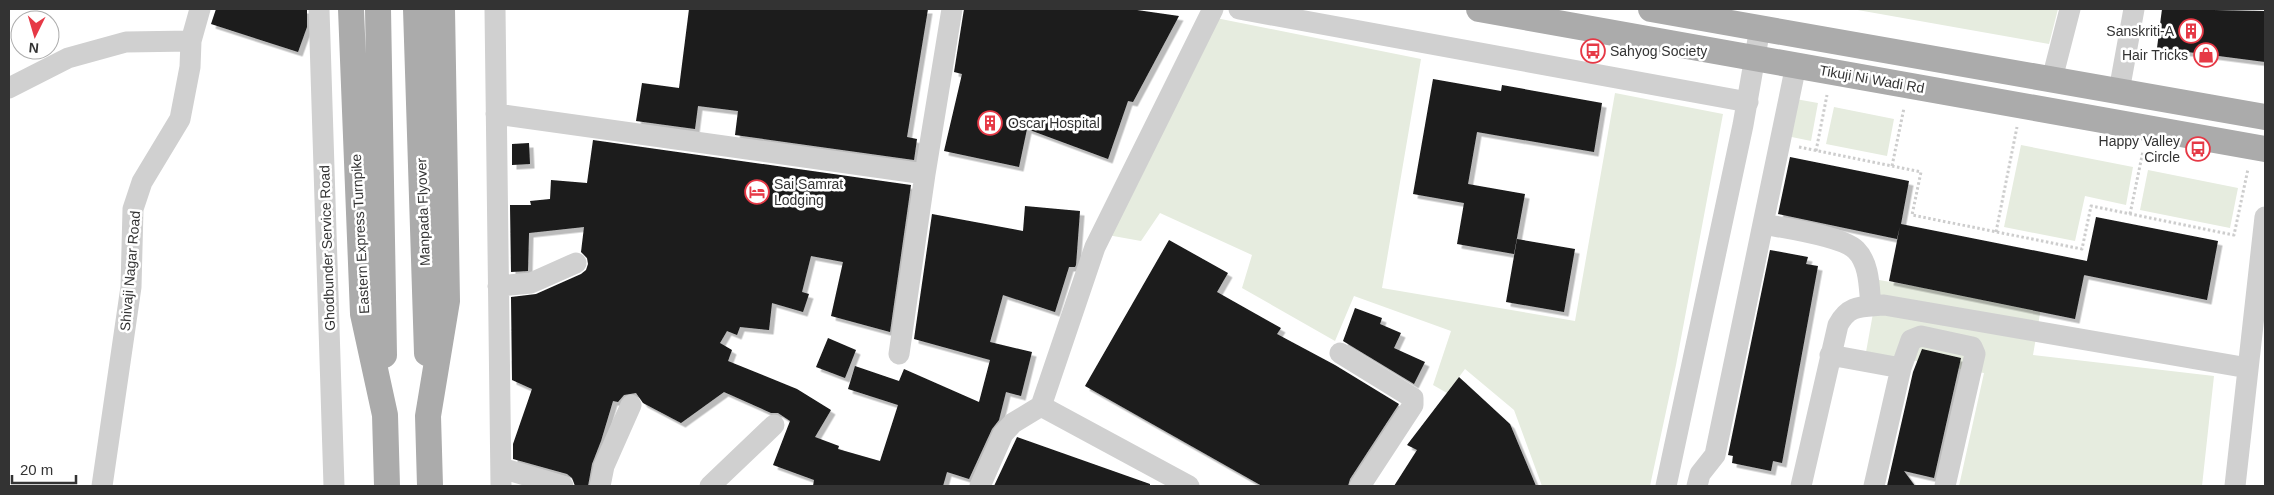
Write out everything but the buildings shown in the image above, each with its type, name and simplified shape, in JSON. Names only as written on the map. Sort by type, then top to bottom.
[{"type":"main road","name":"Eastern Express Turnpike","points":[[351,9],[363,314],[385,415],[387,486]]},
{"type":"main road","points":[[378,9],[385,415]]},
{"type":"main road","name":"Manpada Flyover","points":[[416,9],[428,416]]},
{"type":"main road","points":[[430,486],[428,416],[447,301],[442,9]]},
{"type":"main road","name":"Tikuji Ni Wadi Rd","points":[[1479,9],[2259,148]]},
{"type":"main road","points":[[1651,9],[2265,117]]},
{"type":"street","name":"Shivaji Nagar Road","points":[[102,486],[131,287],[134,209],[142,182],[180,119],[190,67],[191,41],[200,9]]},
{"type":"street","name":"Ghodbunder Service Road","points":[[319,9],[334,486]]},
{"type":"street","points":[[495,9],[501,477],[563,486]]},
{"type":"street","points":[[898,354],[952,9]]},
{"type":"street","points":[[980,486],[1003,434],[1012,423],[1041,406],[1095,248],[1213,9]]},
{"type":"street","points":[[1238,9],[1748,102]]},
{"type":"street","points":[[2052,79],[2070,9]]},
{"type":"street","points":[[2119,91],[2134,9]]},
{"type":"street","points":[[1666,486],[1748,102],[1760,28]]},
{"type":"street","points":[[9,88],[68,58],[126,42],[191,41]]},
{"type":"street","points":[[1697,486],[1700,474],[1715,455],[1796,65]]},
{"type":"street","points":[[496,114],[925,174]]},
{"type":"street","points":[[2235,486],[2265,218]]},
{"type":"street","points":[[1763,224],[1823,235],[1855,249],[1863,261],[1868,278],[1871,306]]},
{"type":"street","points":[[498,286],[531,283],[576,263]]},
{"type":"street","points":[[1801,486],[1838,325],[1844,313],[1857,307],[1884,305],[2248,368]]},
{"type":"street","points":[[1874,486],[1901,368],[1911,340],[1917,336],[1972,347],[1974,350],[1944,486]]},
{"type":"street","points":[[1340,354],[1414,398],[1414,405],[1360,486]]},
{"type":"street","points":[[1830,355],[1901,368]]},
{"type":"street","points":[[600,486],[604,466],[631,405]]},
{"type":"street","points":[[1041,406],[1154,478],[1189,486]]},
{"type":"street","points":[[710,486],[774,425]]},
{"type":"path","points":[[1816,151],[1832,72]]},
{"type":"path","points":[[1892,166],[1909,85]]},
{"type":"path","points":[[1996,232],[2021,105]]},
{"type":"path","points":[[2130,214],[2148,128]]},
{"type":"path","points":[[1780,143],[1921,172],[1912,215],[2082,249],[2091,206],[2234,235],[2259,148]]},
{"type":"shaded area","points":[[1852,9],[2058,9],[2049,44]]},
{"type":"shaded area","points":[[1216,18],[1421,59],[1382,288],[1575,321],[1615,93],[1723,114],[1676,365],[1650,486],[1542,486],[1514,410],[1465,369],[1447,393],[1433,385],[1451,331],[1354,296],[1335,341],[1242,288],[1252,255],[1160,213],[1141,241],[1102,234]]},
{"type":"shaded area","points":[[1790,98],[1818,103],[1811,141],[1782,135]]},
{"type":"shaded area","points":[[1834,107],[1894,119],[1887,156],[1826,144]]},
{"type":"shaded area","points":[[2021,145],[2133,167],[2126,205],[2085,196],[2075,241],[2004,227]]},
{"type":"shaded area","points":[[2148,170],[2238,188],[2230,228],[2140,210]]},
{"type":"shaded area","points":[[1879,280],[2041,308],[2033,355],[2214,376],[2202,486],[1959,486],[1984,373],[1866,352]]},
{"type":"place","name":"Sanskriti-A","points":[[2191,31]]},
{"type":"place","name":"Sahyog Society","points":[[1593,51]]},
{"type":"place","name":"Hair Tricks","points":[[2206,55]]},
{"type":"place","name":"Oscar Hospital","points":[[990,123]]},
{"type":"place","name":"Happy Valley Circle","points":[[2198,149]]},
{"type":"place","name":"Sai Samrat Lodging","points":[[757,192]]}]
